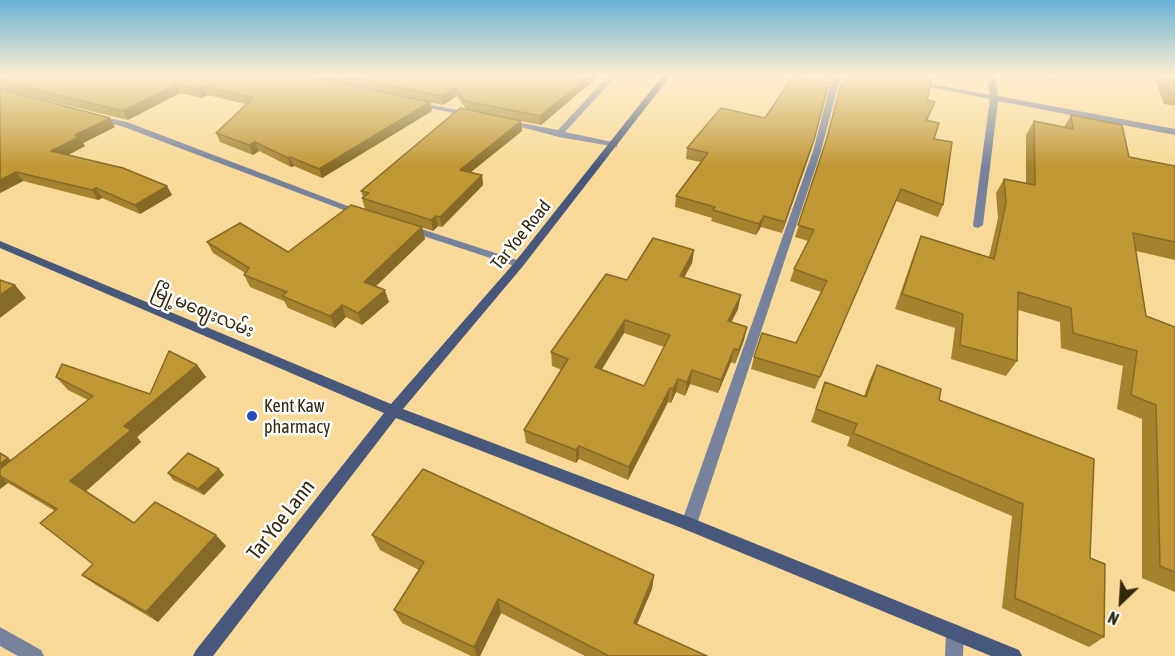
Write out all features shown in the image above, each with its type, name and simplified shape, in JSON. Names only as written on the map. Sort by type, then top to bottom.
[{"type":"main road","name":"Tar Yoe Road","points":[[393,411],[519,264],[644,106]]},
{"type":"main road","name":"မြို့မဈေးလမ်း","points":[[0,244],[393,411],[689,524],[1013,656]]},
{"type":"main road","name":"Tar Yoe Lann","points":[[202,656],[393,411]]},
{"type":"street","points":[[430,106],[478,116]]},
{"type":"street","points":[[559,134],[585,106]]},
{"type":"street","points":[[689,524],[817,151],[829,106]]},
{"type":"street","points":[[978,225],[993,106]]},
{"type":"street","points":[[1030,106],[1175,132]]},
{"type":"street","points":[[80,113],[124,124],[368,215]]},
{"type":"street","points":[[501,121],[614,145]]},
{"type":"street","points":[[401,226],[519,264]]},
{"type":"street","points":[[954,656],[956,633]]},
{"type":"street","points":[[0,636],[35,656]]},
{"type":"building","points":[[0,106],[63,106],[110,118],[75,135],[79,137],[51,151],[123,168],[167,186],[135,205],[96,188],[92,190],[16,172],[0,180]]},
{"type":"building","points":[[101,106],[134,106],[123,111]]},
{"type":"building","points":[[245,106],[424,106],[319,169],[288,158],[255,142],[249,145],[216,133]]},
{"type":"building","points":[[488,106],[553,106],[540,116]]},
{"type":"building","points":[[773,106],[823,106],[814,140],[785,222],[764,216],[759,224],[713,210],[715,207],[676,196],[708,153],[687,148],[721,108],[765,118]]},
{"type":"building","points":[[835,106],[933,106],[926,120],[939,123],[934,139],[952,142],[943,205],[901,189],[820,377],[754,357],[762,333],[796,343],[827,281],[794,269],[814,230],[798,225]]},
{"type":"building","points":[[460,108],[521,121],[460,170],[482,175],[440,217],[436,216],[431,220],[362,198],[369,193],[361,191]]},
{"type":"building","points":[[1071,115],[1122,125],[1129,157],[1175,166],[1175,242],[1133,233],[1146,316],[1175,327],[1175,572],[1160,566],[1156,405],[1131,395],[1137,351],[1073,333],[1071,308],[1018,292],[1017,361],[960,345],[963,314],[902,294],[921,236],[994,259],[1006,203],[1004,179],[1035,185],[1034,121],[1073,129]]},
{"type":"building","points":[[351,205],[422,227],[364,282],[385,290],[358,313],[342,305],[330,316],[282,296],[287,292],[244,275],[249,268],[207,242],[240,223],[288,252]]},
{"type":"building","points":[[653,238],[694,250],[680,276],[741,295],[728,321],[747,327],[739,350],[734,349],[721,380],[692,370],[687,382],[678,379],[673,389],[670,388],[629,467],[579,446],[576,450],[524,430],[568,359],[551,352],[606,274],[627,280]],"holes":[[[625,320],[670,335],[644,386],[595,367]]]},
{"type":"building","points":[[0,280],[15,285],[0,295]]},
{"type":"building","points":[[169,351],[197,365],[124,426],[131,430],[70,481],[134,523],[155,502],[216,535],[146,612],[82,575],[93,564],[40,523],[57,509],[0,476],[0,469],[93,396],[56,377],[62,364],[150,394]]},
{"type":"building","points":[[877,365],[941,389],[939,400],[1094,459],[1090,558],[1105,564],[1104,637],[1015,598],[1023,504],[853,433],[857,424],[816,409],[825,382],[866,397]]},
{"type":"building","points":[[0,453],[8,458],[0,464]]},
{"type":"building","points":[[188,453],[219,469],[198,489],[168,473]]},
{"type":"building","points":[[423,469],[654,575],[634,623],[707,656],[609,656],[498,599],[474,647],[394,610],[424,562],[372,535]]},
{"type":"place","name":"Kent Kaw pharmacy","points":[[252,416]]}]
